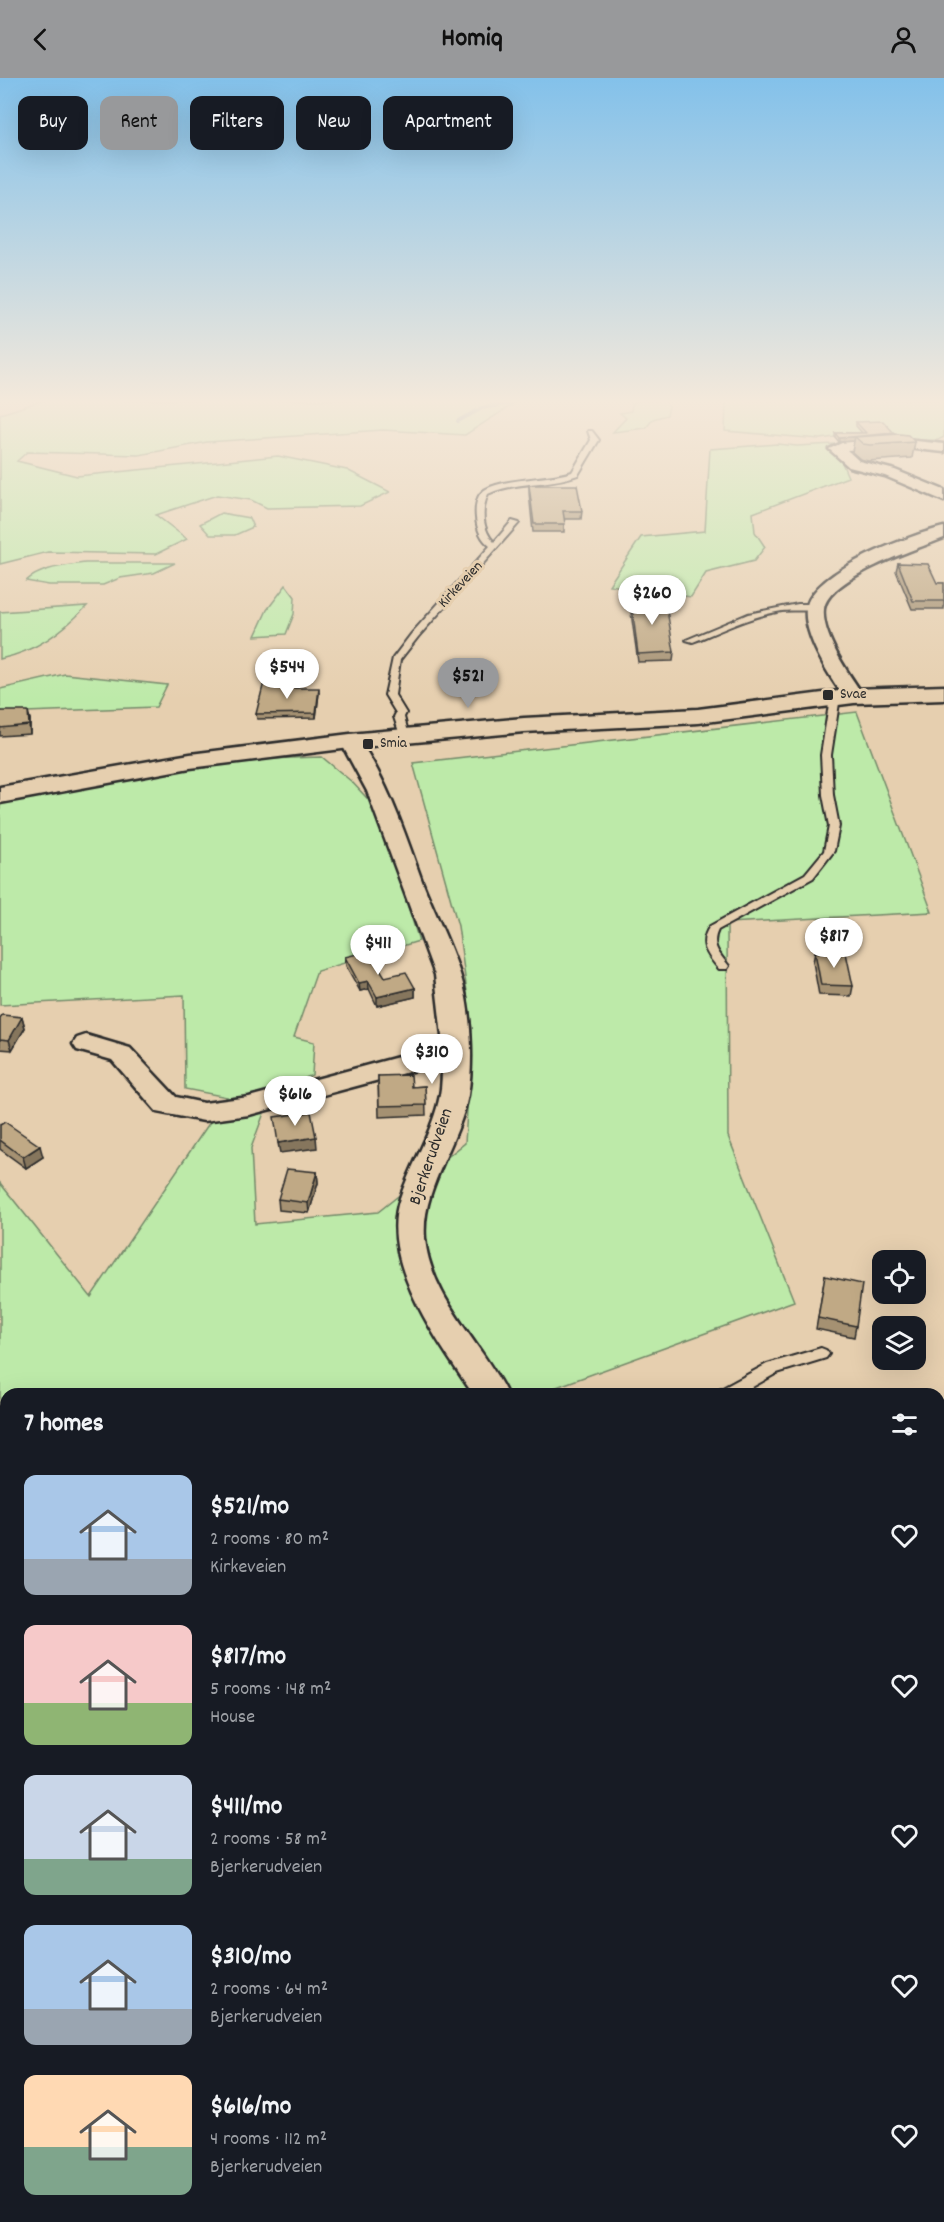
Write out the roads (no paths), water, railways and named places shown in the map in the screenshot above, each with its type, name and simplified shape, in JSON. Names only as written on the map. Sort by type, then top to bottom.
[{"type":"main road","points":[[0,795],[201,760],[350,741],[524,725],[698,716],[854,696],[944,693]]},
{"type":"street","points":[[854,696],[840,680],[818,629],[815,607],[825,591],[867,562],[941,534]]},
{"type":"street","name":"Bjerkerudveien","points":[[350,741],[378,791],[415,894],[448,975],[457,1034],[454,1051],[454,1095],[442,1133],[414,1200],[410,1238],[420,1277],[458,1345],[487,1388]]},
{"type":"street","points":[[86,1044],[121,1054],[166,1105],[204,1112],[249,1106],[454,1051]]},
{"type":"lane","name":"Kirkeveien","points":[[405,736],[399,717],[401,713],[390,695],[396,660],[415,634],[484,560],[494,546],[487,540],[481,527],[482,500]]},
{"type":"lane","points":[[494,546],[515,523]]},
{"type":"lane","points":[[690,640],[762,611],[785,606],[815,607]]},
{"type":"lane","points":[[723,966],[708,946],[708,938],[714,928],[809,876],[829,852],[834,826],[828,795],[826,755],[835,712],[834,703],[830,699]]},
{"type":"lane","points":[[736,1388],[794,1359],[821,1354]]},
{"type":"place","name":"Svae","points":[[828,695]]},
{"type":"place","name":"Smia","points":[[368,744]]}]
